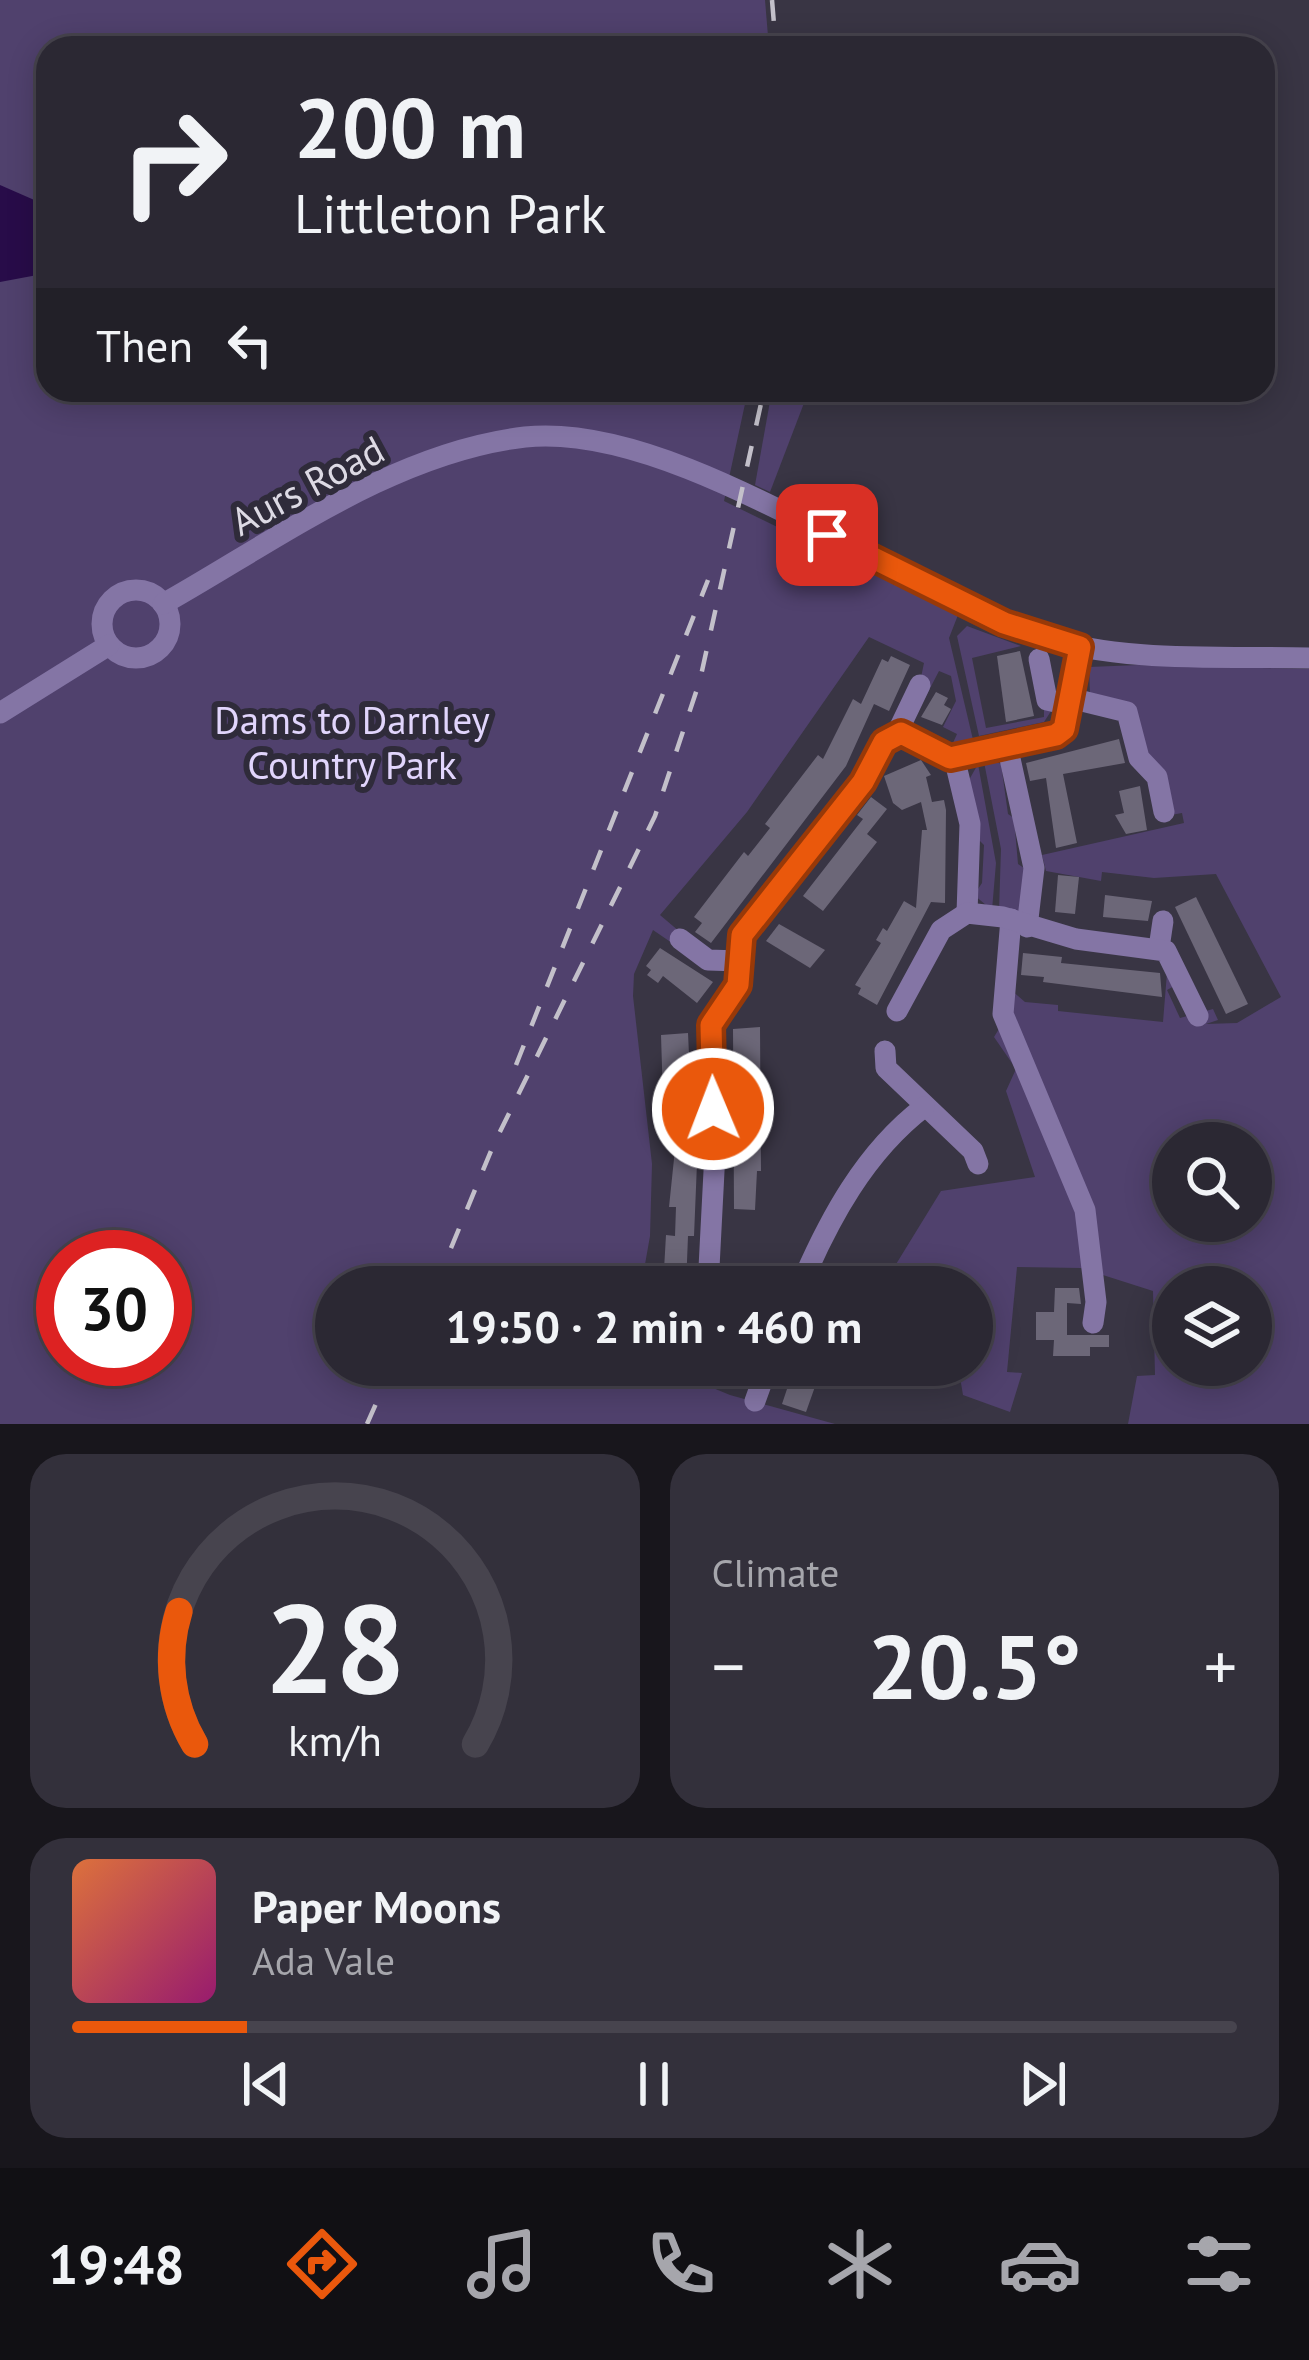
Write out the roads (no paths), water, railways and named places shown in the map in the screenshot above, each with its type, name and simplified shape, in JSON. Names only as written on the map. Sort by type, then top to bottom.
[{"type":"street","name":"Aurs Road","points":[[164,604],[384,478],[505,441],[555,436],[610,445],[686,471],[1004,623],[1080,647],[1309,658]]},
{"type":"street","points":[[146,591],[164,604],[167,638],[152,655],[128,657],[109,645],[104,614],[116,596],[146,591]]},
{"type":"street","points":[[0,713],[109,645]]},
{"type":"street","points":[[897,733],[954,757],[1056,735],[1064,729],[1080,647]]},
{"type":"street","points":[[1039,659],[1046,700],[1127,712],[1139,758],[1157,777],[1164,812]]},
{"type":"street","points":[[709,1266],[715,1151],[711,1025],[738,985],[742,935],[863,782],[884,742],[897,733],[920,685]]},
{"type":"street","points":[[1007,745],[1034,868],[1007,951],[1003,1014],[1085,1210],[1096,1302],[1093,1323]]},
{"type":"street","points":[[954,757],[970,824],[967,913]]},
{"type":"street","points":[[897,1011],[941,930],[967,913],[1076,939],[1159,948],[1172,959],[1198,1016]]},
{"type":"street","points":[[1159,948],[1163,921]]},
{"type":"street","points":[[680,939],[708,960],[739,961]]},
{"type":"street","points":[[885,1051],[886,1068],[973,1151],[978,1164]]},
{"type":"street","points":[[809,1266],[825,1228],[889,1134],[924,1107]]},
{"type":"street","points":[[755,1401],[760,1386]]},
{"type":"railway","points":[[772,0],[775,36]]},
{"type":"railway","points":[[444,1266],[493,1146],[655,816],[700,680],[761,402]]},
{"type":"railway","points":[[516,1065],[708,580]]},
{"type":"railway","points":[[367,1424],[384,1386]]},
{"type":"park label","name":"Dams to Darnley Country Park","points":[[352,742]]}]
